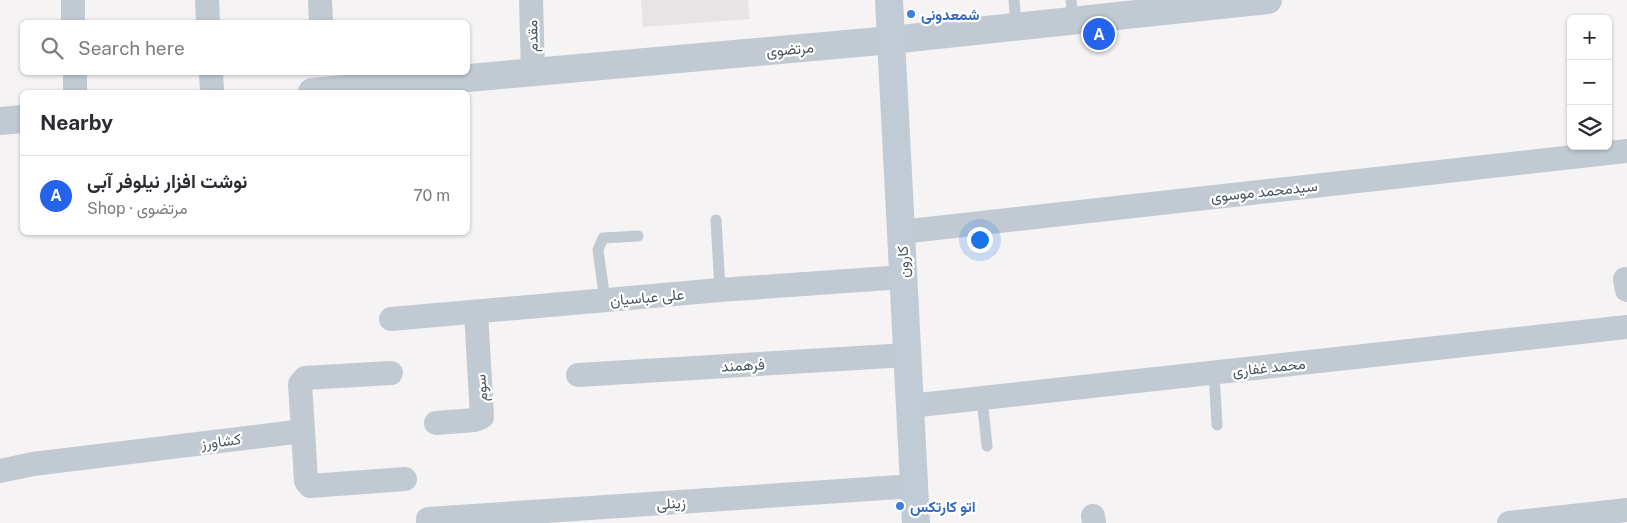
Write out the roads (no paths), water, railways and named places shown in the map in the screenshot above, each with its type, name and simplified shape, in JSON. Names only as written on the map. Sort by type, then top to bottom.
[{"type":"main road","name":"کارون","points":[[889,0],[916,523]]},
{"type":"street","points":[[73,0],[73,20]]},
{"type":"street","points":[[207,0],[208,20]]},
{"type":"street","points":[[320,0],[321,20]]},
{"type":"street","name":"مقدم","points":[[531,0],[533,73]]},
{"type":"street","name":"مرتضوی","points":[[320,85],[533,73],[891,40],[1015,13],[1251,1]]},
{"type":"street","points":[[75,75],[75,90]]},
{"type":"street","points":[[211,75],[212,90]]},
{"type":"street","points":[[0,121],[20,119]]},
{"type":"street","name":"سیدمحمد موسوی","points":[[901,232],[1627,151]]},
{"type":"street","name":"علی عباسیان","points":[[391,319],[720,290],[903,277]]},
{"type":"street","name":"سوم","points":[[436,423],[475,420],[482,417],[476,312]]},
{"type":"street","name":"محمد غفاری","points":[[910,406],[1627,327]]},
{"type":"street","name":"فرهمند","points":[[578,375],[908,355]]},
{"type":"street","points":[[391,373],[305,378],[300,384],[306,481],[310,486],[405,479]]},
{"type":"street","name":"کشاورز","points":[[0,471],[33,464],[304,431]]},
{"type":"street","name":"زینلی","points":[[428,521],[498,519],[914,486]]},
{"type":"street","points":[[1509,523],[1627,510]]},
{"type":"lane","points":[[716,220],[720,290]]},
{"type":"lane","points":[[605,301],[598,250],[600,243],[603,238],[638,236]]},
{"type":"lane","points":[[1214,372],[1217,425]]},
{"type":"lane","points":[[982,398],[987,446]]},
{"type":"place","name":"شمعدونی","points":[[911,14]]},
{"type":"place","name":"نوشت افزار نیلوفر آبی","points":[[1099,34]]},
{"type":"place","name":"اتو کارتکس","points":[[900,506]]}]
